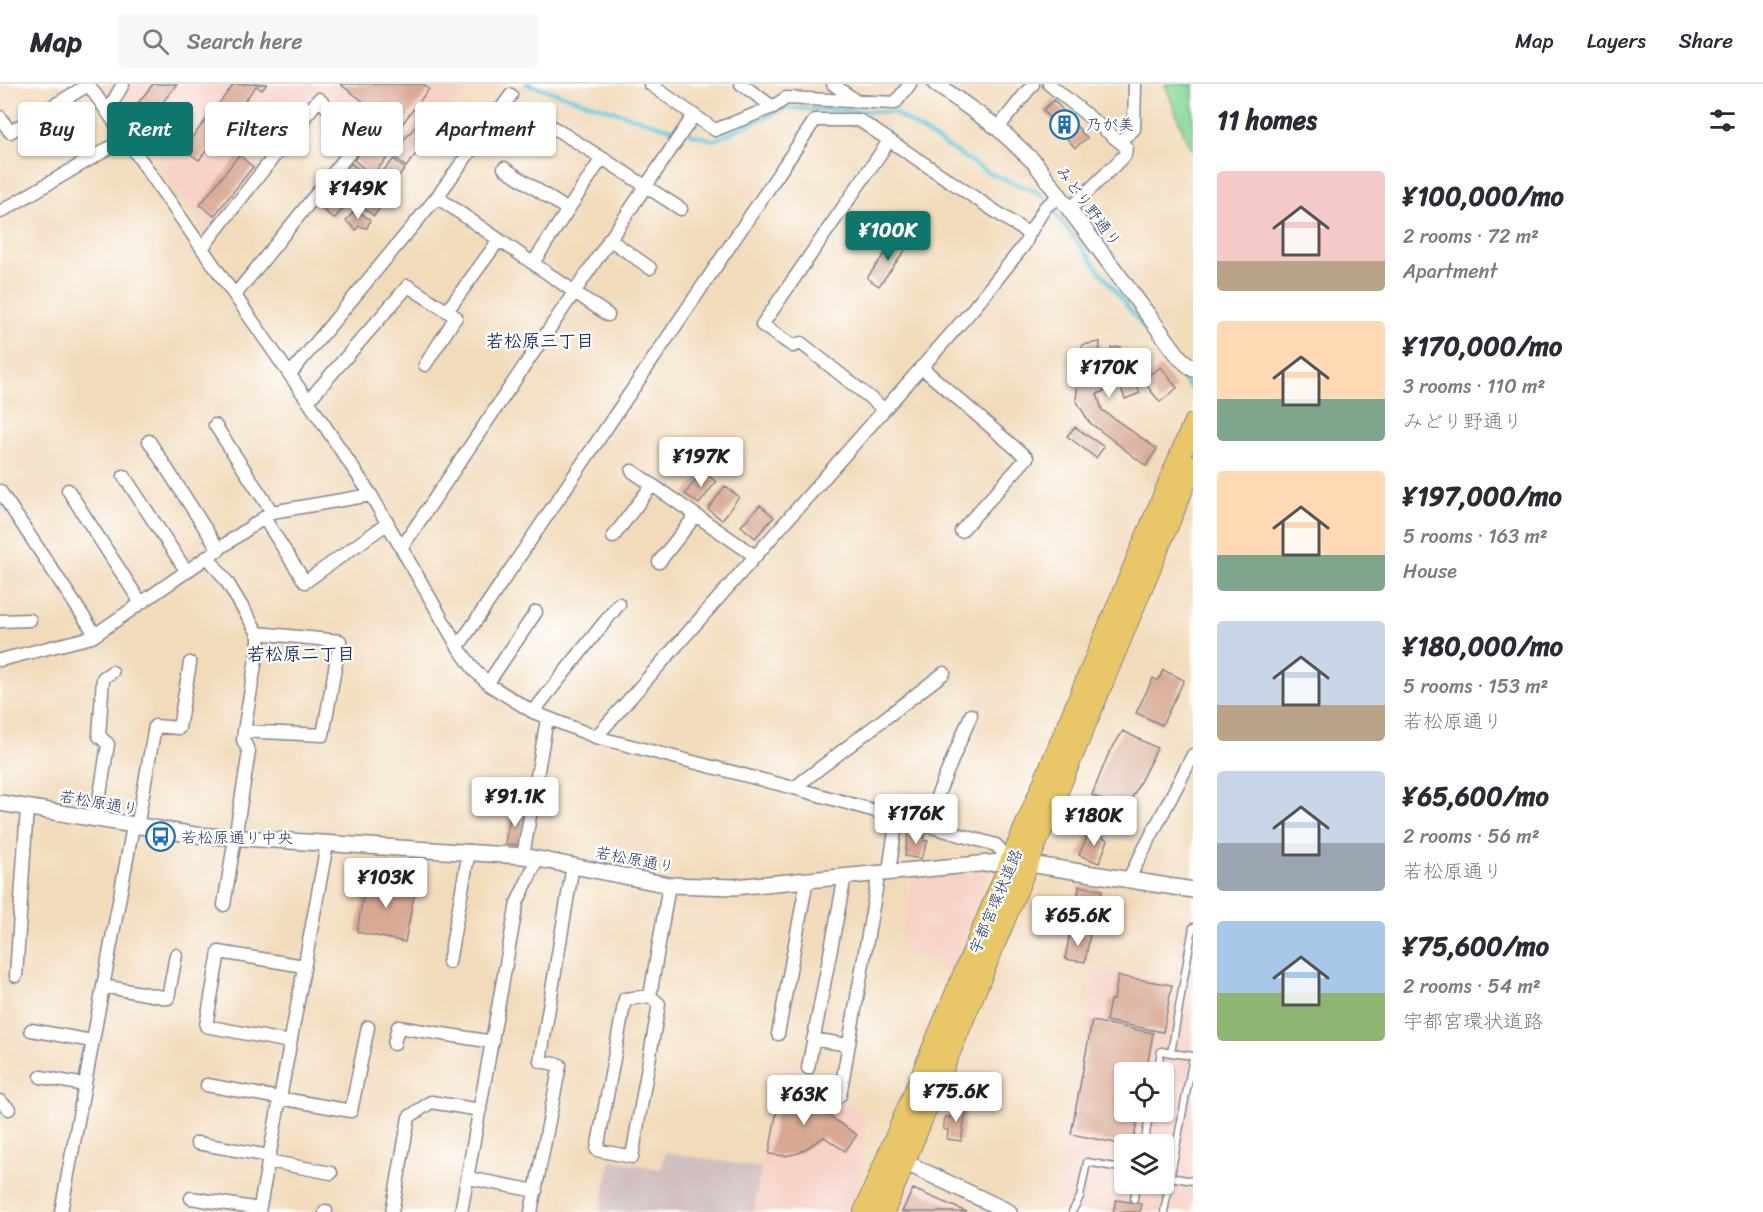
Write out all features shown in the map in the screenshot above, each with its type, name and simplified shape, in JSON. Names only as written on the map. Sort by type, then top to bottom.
[{"type":"highway","name":"宇都宮環状道路","points":[[884,1212],[897,1158],[1019,862],[1193,424]]},
{"type":"highway","name":"宇都宮環状道路","points":[[1019,862],[1193,465]]},
{"type":"highway","name":"宇都宮環状道路","points":[[864,1212],[897,1158]]},
{"type":"street","points":[[0,117],[10,132],[88,84],[107,110]]},
{"type":"street","points":[[113,102],[123,84]]},
{"type":"street","points":[[650,84],[715,130],[773,107],[786,98],[895,103],[910,84]]},
{"type":"street","points":[[741,84],[773,107]]},
{"type":"street","points":[[833,84],[855,101]]},
{"type":"street","name":"みどり野通り","points":[[936,84],[999,129],[1035,163],[1180,358],[1193,369]]},
{"type":"street","points":[[999,129],[1033,84]]},
{"type":"street","points":[[1049,84],[1126,147],[1125,155],[1070,209]]},
{"type":"street","points":[[1120,141],[1134,129],[1135,84]]},
{"type":"street","points":[[290,374],[437,197],[511,95]]},
{"type":"street","points":[[202,248],[319,99],[359,141],[235,295]]},
{"type":"street","points":[[402,547],[694,115]]},
{"type":"street","points":[[458,647],[815,120],[859,120],[1029,234]]},
{"type":"street","points":[[556,129],[681,209]]},
{"type":"street","points":[[884,409],[801,344],[793,346],[762,325],[889,141]]},
{"type":"street","points":[[0,212],[107,149]]},
{"type":"street","points":[[138,156],[371,495],[458,647],[488,683],[532,712],[596,737],[794,788],[996,845],[1019,862]]},
{"type":"street","points":[[533,263],[602,158]]},
{"type":"street","points":[[504,168],[568,210]]},
{"type":"street","points":[[596,737],[921,367],[1025,244],[1045,207],[1060,195]]},
{"type":"street","points":[[437,197],[608,315]]},
{"type":"street","points":[[609,239],[650,268]]},
{"type":"street","points":[[447,311],[499,240]]},
{"type":"street","points":[[308,401],[408,286],[456,317],[425,365]]},
{"type":"street","points":[[921,367],[1027,458],[961,531]]},
{"type":"street","points":[[215,425],[305,582],[388,523]]},
{"type":"street","points":[[149,441],[260,641],[243,740],[249,752],[233,838],[224,905]]},
{"type":"street","points":[[632,471],[755,556]]},
{"type":"street","points":[[124,476],[187,572]]},
{"type":"street","points":[[613,537],[652,485]]},
{"type":"street","points":[[68,490],[141,603]]},
{"type":"street","points":[[0,491],[95,634]]},
{"type":"street","points":[[0,660],[95,634],[268,515],[371,495]]},
{"type":"street","points":[[659,562],[696,515]]},
{"type":"street","points":[[532,712],[619,604]]},
{"type":"street","points":[[488,683],[536,612]]},
{"type":"street","points":[[0,621],[30,620]]},
{"type":"street","points":[[244,730],[323,735],[340,641],[257,633]]},
{"type":"street","points":[[61,1212],[92,1041],[155,726],[179,728],[190,663]]},
{"type":"street","points":[[96,820],[108,744],[99,736],[103,678],[112,672]]},
{"type":"street","points":[[794,788],[944,673]]},
{"type":"street","points":[[925,825],[971,715]]},
{"type":"street","points":[[461,1212],[517,903],[530,857],[547,719]]},
{"type":"street","points":[[1128,880],[1193,755]]},
{"type":"street","name":"若松原通り","points":[[0,803],[135,826],[233,838],[469,851],[530,857],[669,885],[734,887],[884,872],[1019,862],[1193,890]]},
{"type":"street","points":[[16,976],[27,808]]},
{"type":"street","points":[[840,1095],[848,1045],[897,817]]},
{"type":"street","points":[[191,1198],[259,1210],[327,844]]},
{"type":"street","points":[[449,962],[469,851]]},
{"type":"street","points":[[531,1212],[560,1065],[540,1061],[573,865]]},
{"type":"street","points":[[808,1068],[845,876]]},
{"type":"street","points":[[778,1034],[807,880]]},
{"type":"street","points":[[650,996],[669,885]]},
{"type":"street","points":[[290,1042],[206,1026],[219,952],[304,966]]},
{"type":"street","points":[[103,986],[168,998],[176,955]]},
{"type":"street","points":[[650,996],[659,1005],[632,1157],[597,1150],[625,999],[650,996]]},
{"type":"street","points":[[207,1085],[351,1111],[368,1027]]},
{"type":"street","points":[[394,1044],[398,1027],[493,1042]]},
{"type":"street","points":[[31,1030],[92,1041]]},
{"type":"street","points":[[813,1039],[848,1045]]},
{"type":"street","points":[[41,1077],[85,1085]]},
{"type":"street","points":[[392,1212],[409,1117],[431,1102],[480,1110]]},
{"type":"street","points":[[197,1143],[331,1173]]},
{"type":"street","points":[[897,1158],[1010,1212]]},
{"type":"street","points":[[468,1178],[536,1191]]},
{"type":"lane","points":[[1171,1053],[1193,927]]},
{"type":"lane","points":[[1159,1062],[1161,1051],[1193,1057],[1174,1144]]},
{"type":"lane","points":[[1072,1212],[1080,1197],[1087,1162],[1114,1167]]},
{"type":"lane","points":[[1174,1177],[1193,1181]]},
{"type":"lane","points":[[1134,1199],[1135,1194]]},
{"type":"lane","points":[[1164,1212],[1166,1194]]},
{"type":"shaded area","points":[[132,84],[471,84],[456,102],[415,102],[415,155],[406,166],[395,156],[403,156],[403,102],[336,102],[321,88],[309,103],[205,102],[205,156],[248,156],[258,164],[206,230],[154,156],[193,156],[193,102],[122,102]]},
{"type":"shaded area","points":[[988,873],[951,971],[900,950],[913,876]]},
{"type":"shaded area","points":[[1191,897],[1193,898],[1193,1212],[1051,1212],[1097,970],[1173,982]]},
{"type":"shaded area","points":[[781,1058],[866,1117],[857,1194],[849,1212],[753,1212]]},
{"type":"shaded area","points":[[665,1152],[761,1168],[753,1212],[600,1212],[611,1160],[661,1169]]},
{"type":"shaded area","points":[[912,1181],[987,1212],[898,1212]]},
{"type":"green space","points":[[1165,84],[1193,84],[1193,150],[1186,139]]},
{"type":"building","points":[[153,84],[177,84],[163,102],[139,102]]},
{"type":"building","points":[[234,84],[267,84],[262,90],[256,86],[244,102],[220,102]]},
{"type":"building","points":[[340,84],[423,84],[429,89],[419,102],[415,102],[415,107],[403,123],[403,102],[364,102]]},
{"type":"building","name":"乃が美","points":[[1054,100],[1087,138],[1075,148],[1043,110]]},
{"type":"building","points":[[205,121],[205,152],[199,160],[193,156],[193,136]]},
{"type":"building","points":[[415,127],[415,155],[406,167],[394,156],[403,156],[403,141]]},
{"type":"building","points":[[238,156],[253,167],[214,216],[200,205]]},
{"type":"building","points":[[357,156],[389,156],[372,175],[354,160]]},
{"type":"building","points":[[394,159],[405,169],[392,184],[380,174]]},
{"type":"building","points":[[351,163],[369,179],[334,219],[316,204]]},
{"type":"building","points":[[375,189],[387,198],[374,216],[362,207]]},
{"type":"building","points":[[356,209],[370,220],[367,228],[359,226],[356,230],[346,221]]},
{"type":"building","points":[[896,238],[908,246],[879,286],[867,278]]},
{"type":"building","points":[[1100,342],[1098,371],[1113,366],[1111,348],[1120,347],[1131,380],[1134,379],[1140,393],[1125,399],[1120,385],[1097,394],[1102,410],[1157,449],[1146,466],[1089,422],[1076,400],[1082,345]]},
{"type":"building","points":[[1161,367],[1177,388],[1160,402],[1142,380]]},
{"type":"building","points":[[1075,427],[1104,447],[1096,458],[1067,436]]},
{"type":"building","points":[[702,471],[716,482],[699,504],[685,494]]},
{"type":"building","points":[[725,486],[739,497],[722,520],[708,509]]},
{"type":"building","points":[[760,505],[774,517],[755,538],[741,526]]},
{"type":"building","points":[[1163,670],[1184,680],[1162,725],[1136,713],[1153,678],[1158,681]]},
{"type":"building","points":[[1123,731],[1157,748],[1125,812],[1092,795],[1108,755]]},
{"type":"building","points":[[511,809],[525,812],[520,845],[505,844]]},
{"type":"building","points":[[909,830],[925,833],[924,841],[928,841],[921,859],[905,856]]},
{"type":"building","points":[[1090,830],[1108,840],[1099,863],[1079,855]]},
{"type":"building","points":[[366,878],[416,886],[405,942],[357,932]]},
{"type":"building","points":[[1079,886],[1102,890],[1095,927],[1075,924],[1082,897],[1078,896]]},
{"type":"building","points":[[1070,932],[1090,935],[1085,962],[1065,959]]},
{"type":"building","points":[[1118,976],[1172,985],[1163,1032],[1106,1021],[1110,1000],[1114,1000]]},
{"type":"building","points":[[1092,1021],[1153,1033],[1148,1062],[1114,1062],[1114,1122],[1137,1122],[1135,1134],[1114,1134],[1114,1143],[1071,1134]]},
{"type":"building","points":[[786,1086],[857,1135],[845,1151],[824,1137],[799,1153],[785,1156],[769,1154],[779,1098]]},
{"type":"building","points":[[952,1105],[967,1108],[961,1141],[947,1139],[948,1130],[943,1129],[945,1117],[950,1118]]},
{"type":"building","points":[[913,1189],[967,1212],[902,1212]]},
{"type":"building","points":[[1116,1200],[1142,1204],[1140,1212],[1113,1212]]},
{"type":"waterway","points":[[527,84],[674,130]]},
{"type":"waterway","points":[[690,134],[714,140],[786,108],[893,112],[989,173],[1039,193],[1044,198]]},
{"type":"waterway","points":[[1052,209],[1191,389]]},
{"type":"place","name":"乃が美","points":[[1065,124]]},
{"type":"place","name":"若松原通り中央","points":[[160,837]]},
{"type":"district","name":"若松原三丁目","points":[[540,341]]},
{"type":"district","name":"若松原二丁目","points":[[301,654]]}]
